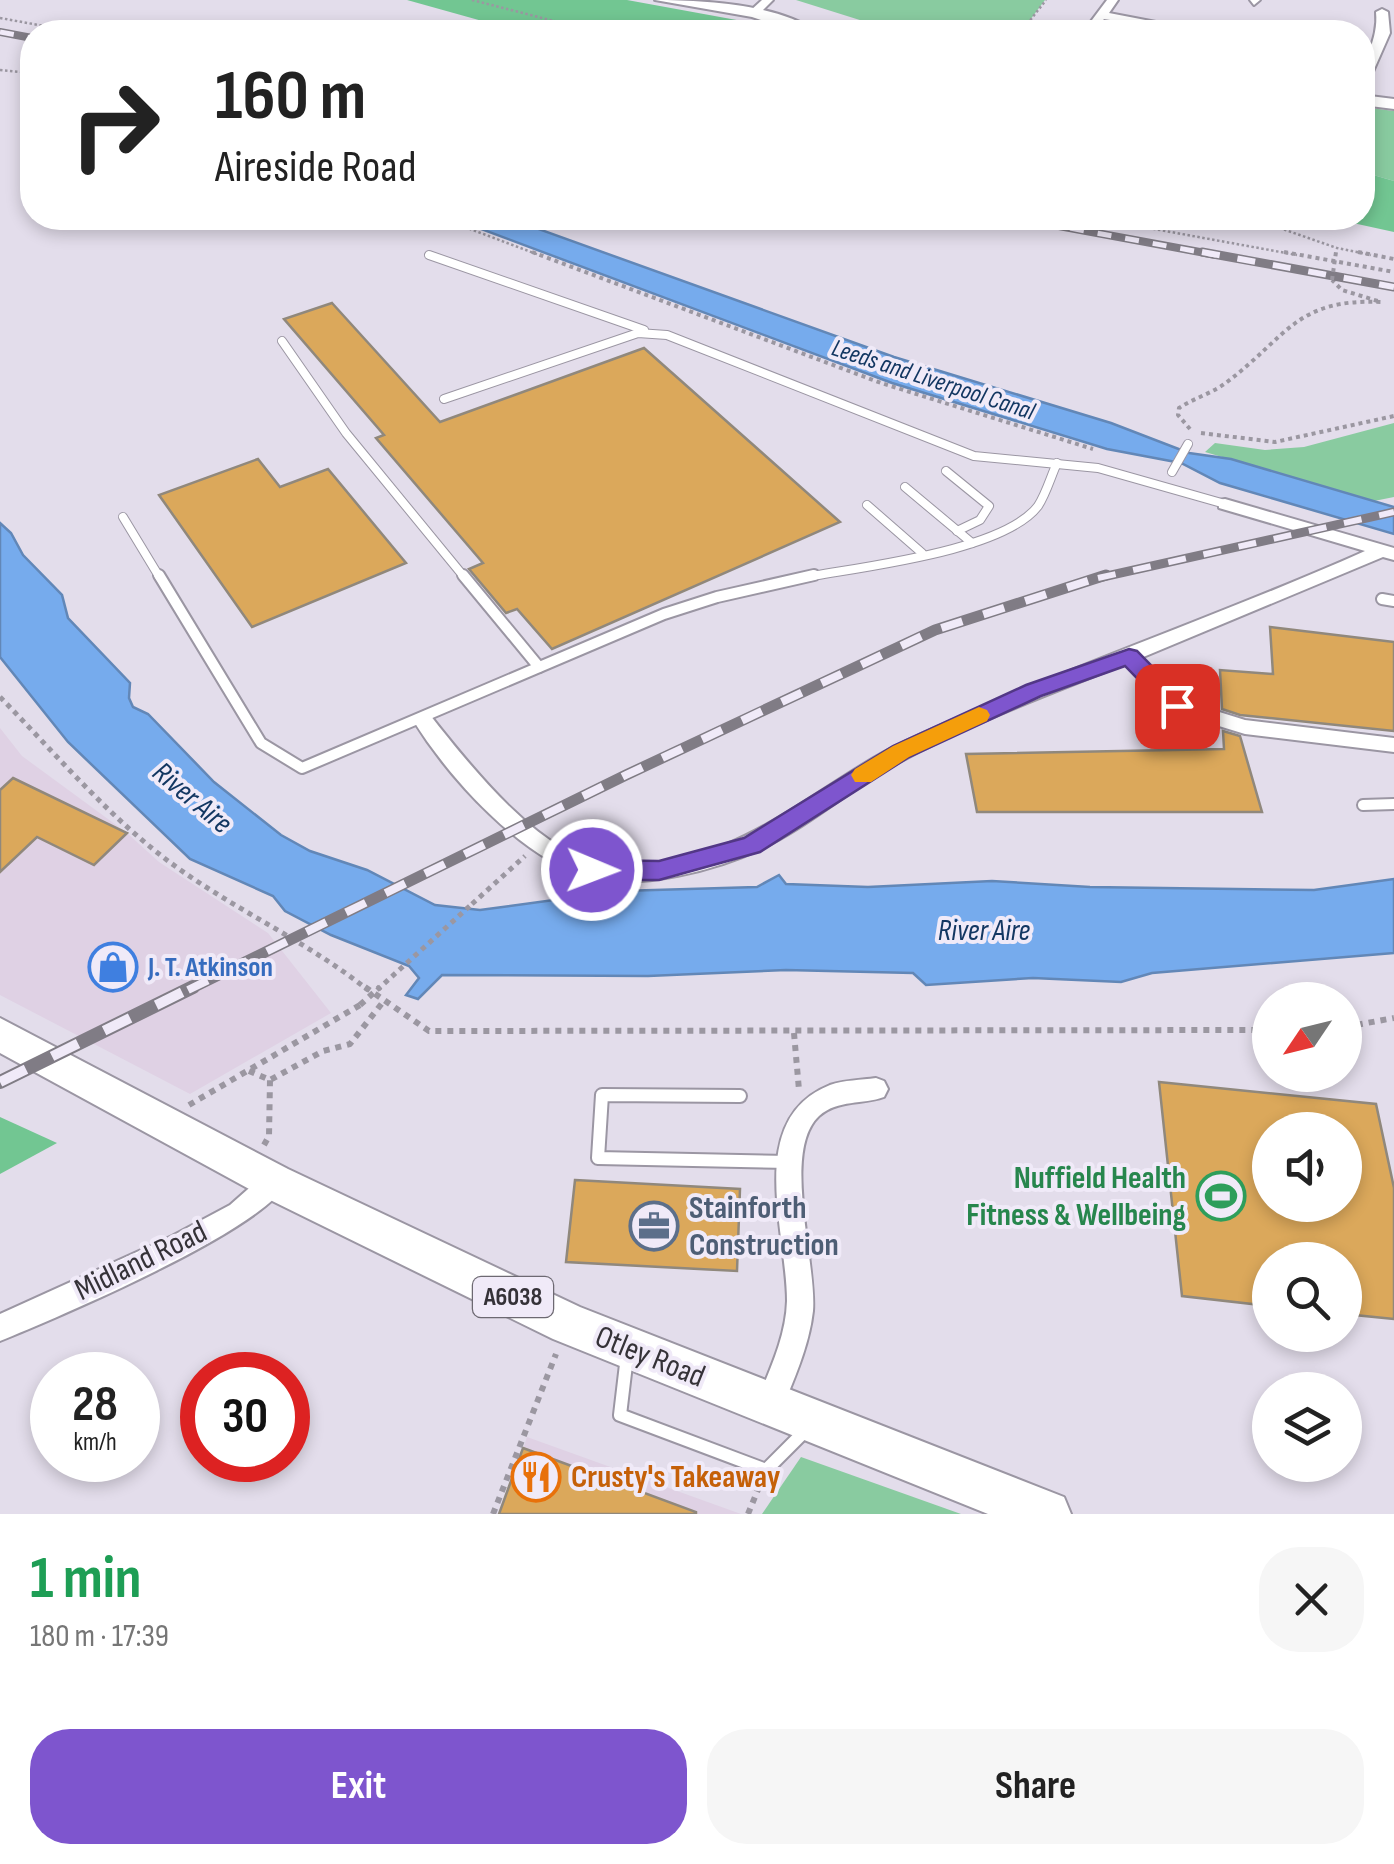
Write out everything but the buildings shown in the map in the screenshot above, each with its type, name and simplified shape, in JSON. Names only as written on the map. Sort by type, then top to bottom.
[{"type":"main road","name":"Otley Road","points":[[0,1034],[262,1175],[568,1324],[1047,1514]]},
{"type":"street","points":[[662,0],[754,13],[775,20]]},
{"type":"street","points":[[754,13],[768,0]]},
{"type":"street","points":[[1098,20],[1113,0]]},
{"type":"street","points":[[1375,47],[1384,32],[1382,12]]},
{"type":"street","points":[[1102,15],[1131,20]]},
{"type":"street","points":[[1225,504],[1387,553]]},
{"type":"street","points":[[423,720],[454,760],[530,837],[592,870],[659,871],[751,845],[901,752],[1033,690],[1387,553]]},
{"type":"street","points":[[1129,656],[1177,706],[1245,727],[1394,745]]},
{"type":"street","points":[[770,1404],[790,1349],[800,1304],[789,1162],[793,1134],[801,1114],[821,1097],[847,1088],[876,1089]]},
{"type":"street","name":"Midland Road","points":[[0,1328],[239,1213],[262,1175]]},
{"type":"lane","points":[[430,255],[654,334]]},
{"type":"lane","points":[[444,400],[638,333],[667,335],[974,456],[1098,468],[1225,504]]},
{"type":"lane","points":[[282,341],[346,433],[539,667]]},
{"type":"lane","points":[[1172,472],[1188,444]]},
{"type":"lane","points":[[123,517],[261,743],[302,768],[716,597],[998,535],[1028,517],[1044,496],[1057,464]]},
{"type":"lane","points":[[946,471],[989,506],[980,520],[957,531]]},
{"type":"lane","points":[[904,487],[972,543]]},
{"type":"lane","points":[[867,506],[922,553]]},
{"type":"lane","points":[[1364,805],[1394,804]]},
{"type":"lane","points":[[740,1096],[602,1095],[598,1158],[789,1162]]},
{"type":"lane","points":[[628,1348],[620,1415],[766,1470],[814,1422]]},
{"type":"path","points":[[472,0],[550,20]]},
{"type":"path","points":[[1030,20],[1046,0]]},
{"type":"path","points":[[474,230],[881,383],[1100,451]]},
{"type":"path","points":[[1161,230],[1394,272]]},
{"type":"path","points":[[1285,230],[1337,248],[1394,259]]},
{"type":"path","points":[[1337,248],[1332,280],[1342,290],[1381,302]]},
{"type":"path","points":[[1394,304],[1354,298],[1290,322],[1227,382],[1184,404],[1178,414],[1193,432],[1275,442],[1394,416]]},
{"type":"path","points":[[0,697],[131,830],[161,855],[334,963],[383,1002],[429,1031],[1252,1030]]},
{"type":"path","points":[[160,1121],[360,1006],[541,843]]},
{"type":"path","points":[[270,1080],[323,1051],[350,1044],[383,1002]]},
{"type":"path","points":[[1362,1024],[1394,1018]]},
{"type":"path","points":[[794,1033],[801,1114]]},
{"type":"path","points":[[249,1071],[270,1080]]},
{"type":"path","points":[[262,1175],[269,1136],[270,1080]]},
{"type":"path","points":[[494,1514],[568,1324]]},
{"type":"path","points":[[748,1514],[766,1470]]},
{"type":"shaded area","points":[[0,728],[22,756],[127,833],[159,862],[268,933],[331,1013],[190,1094],[0,995]]},
{"type":"shaded area","points":[[527,1437],[741,1514],[502,1514]]},
{"type":"green space","points":[[407,0],[627,0],[737,20],[479,20]]},
{"type":"green space","points":[[796,0],[1045,0],[1030,20],[860,20]]},
{"type":"green space","points":[[1375,109],[1394,111],[1394,181],[1375,175]]},
{"type":"green space","points":[[1375,175],[1394,181],[1394,232],[1375,228]]},
{"type":"green space","points":[[1394,423],[1394,497],[1374,501],[1205,452],[1215,443],[1265,450],[1304,447]]},
{"type":"green space","points":[[0,1117],[57,1143],[0,1174]]},
{"type":"green space","points":[[801,1457],[961,1514],[762,1514]]},
{"type":"water","name":"Leeds and Liverpool Canal","points":[[484,230],[541,230],[894,357],[1111,423],[1189,453],[1231,459],[1394,507],[1394,534],[1220,483],[1181,463],[1107,449],[892,383]]},
{"type":"water","name":"River Aire","points":[[0,523],[11,533],[23,555],[62,595],[68,618],[130,683],[133,707],[148,714],[214,782],[281,835],[310,851],[367,870],[435,905],[480,910],[620,891],[757,887],[779,875],[786,884],[868,887],[992,881],[1090,887],[1314,890],[1394,879],[1394,953],[1152,973],[1121,982],[1033,978],[926,985],[913,973],[786,970],[648,976],[442,975],[418,999],[406,995],[419,978],[409,966],[331,935],[285,911],[273,896],[190,859],[68,742],[0,657]]},
{"type":"railway","points":[[0,32],[20,36]]},
{"type":"railway","points":[[1080,230],[1216,255]]},
{"type":"railway","points":[[1202,252],[1394,287]]},
{"type":"railway","points":[[1098,578],[1394,512]]},
{"type":"railway","points":[[188,990],[626,775],[935,630],[1106,575]]},
{"type":"railway","points":[[0,1082],[193,987]]},
{"type":"slow traffic","points":[[863,775],[979,715]]},
{"type":"place","name":"J. T. Atkinson","points":[[113,967]]},
{"type":"place","name":"Nuffield Health Fitness & Wellbeing","points":[[1221,1196]]},
{"type":"place","name":"Stainforth Construction","points":[[654,1226]]},
{"type":"place","name":"Crusty's Takeaway","points":[[536,1477]]},
{"type":"route","points":[[592,870],[659,871],[751,845],[901,752],[1033,690],[1129,656],[1177,706]]}]
